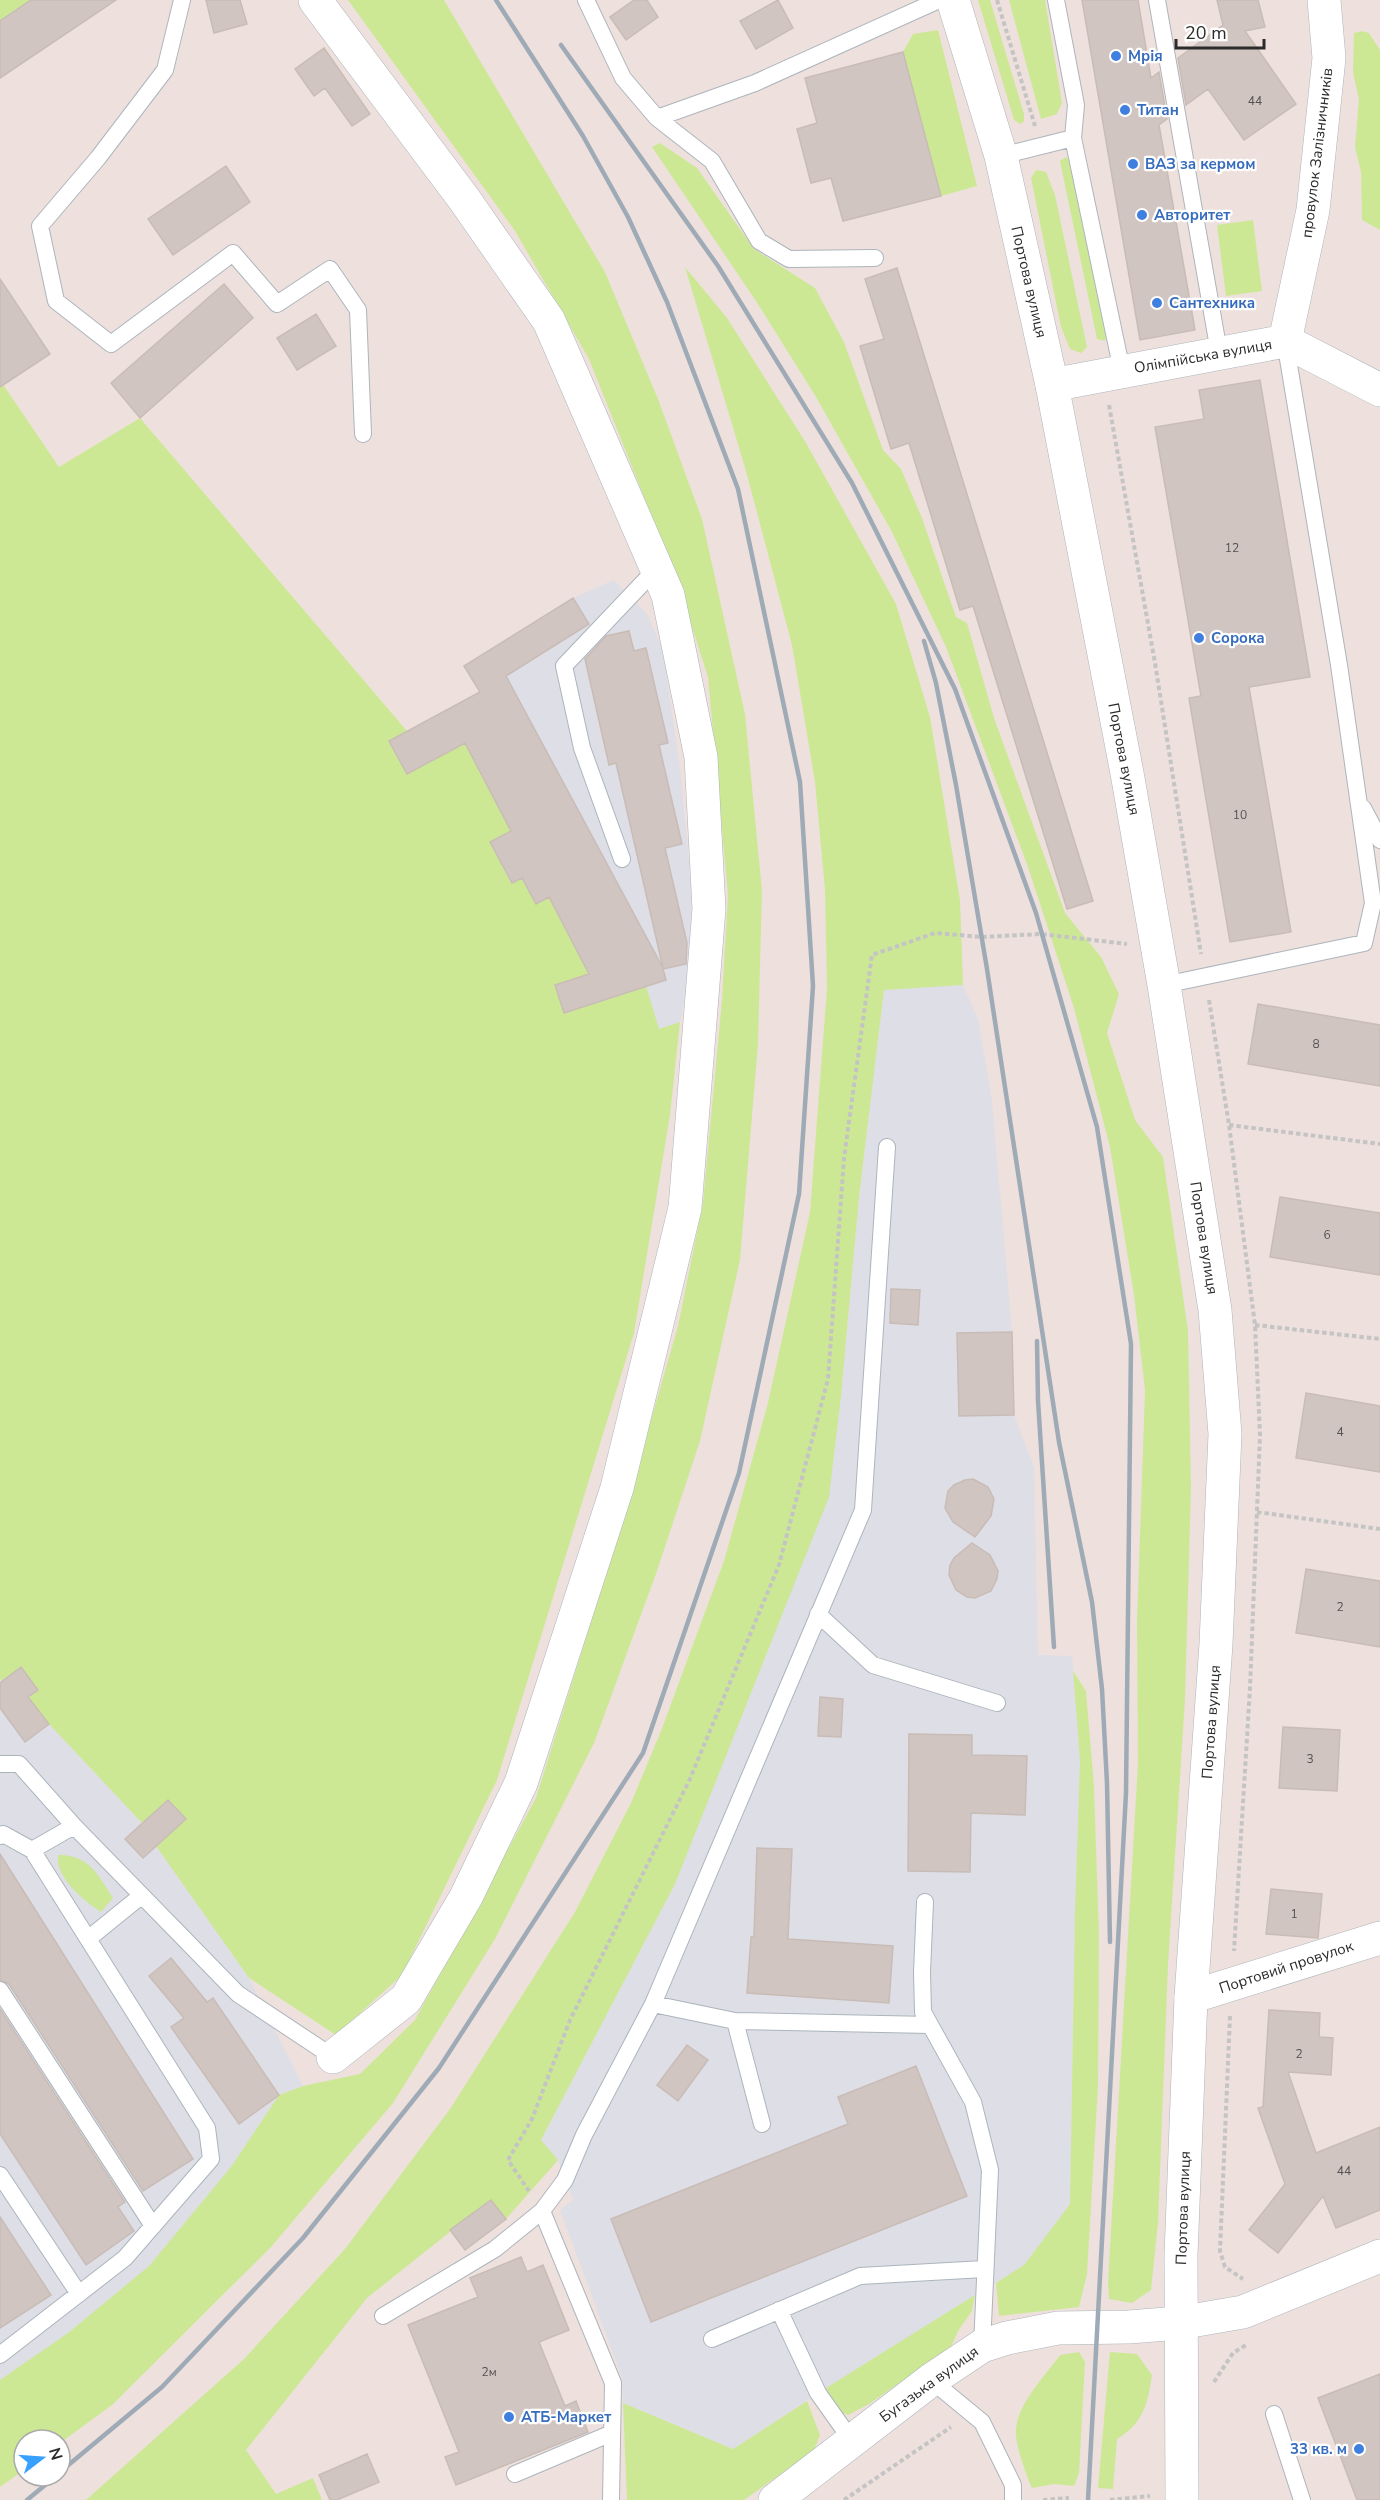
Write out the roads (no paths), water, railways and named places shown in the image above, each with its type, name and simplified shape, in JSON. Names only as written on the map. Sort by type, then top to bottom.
[{"type":"street","points":[[315,0],[464,199],[549,321],[657,568],[668,595],[701,757],[710,909],[685,1208],[617,1488],[521,1783],[466,1897],[406,1999],[333,2056]]},
{"type":"street","name":"Портова вулиця","points":[[953,0],[1001,156],[1052,386],[1127,773],[1158,948],[1215,1310],[1225,1434],[1216,1644],[1191,1997],[1179,2323],[1182,2500]]},
{"type":"street","name":"провулок Залізничників","points":[[1285,341],[1313,210],[1329,58],[1323,0]]},
{"type":"street","name":"Олімпійська вулиця","points":[[1052,386],[1285,341],[1380,390]]},
{"type":"street","name":"Портовий провулок","points":[[1191,1997],[1380,1938]]},
{"type":"street","name":"Бугазька вулиця","points":[[775,2500],[931,2380],[982,2346],[1007,2338],[1058,2328],[1128,2327],[1179,2323],[1243,2312],[1380,2256]]},
{"type":"lane","points":[[182,0],[165,70],[98,158],[40,226],[56,301],[111,344],[233,253],[278,304],[330,269],[358,310],[363,434]]},
{"type":"lane","points":[[586,0],[623,78],[657,118],[712,161],[759,241],[789,260],[875,258]]},
{"type":"lane","points":[[657,118],[755,83],[939,0]]},
{"type":"lane","points":[[1056,0],[1076,105],[1073,138],[1122,371]]},
{"type":"lane","points":[[1157,0],[1219,352]]},
{"type":"lane","points":[[1001,156],[1073,138]]},
{"type":"lane","points":[[1164,985],[1364,943],[1373,903],[1339,664],[1285,341]]},
{"type":"lane","points":[[622,859],[582,748],[564,666],[657,568]]},
{"type":"lane","points":[[1358,800],[1380,840]]},
{"type":"lane","points":[[383,2316],[495,2249],[542,2211],[566,2180],[584,2135],[652,2004],[863,1509],[887,1147]]},
{"type":"lane","points":[[818,1614],[873,1665],[997,1703]]},
{"type":"lane","points":[[0,1764],[19,1764],[74,1826],[238,1994],[333,2056]]},
{"type":"lane","points":[[32,1850],[74,1826]]},
{"type":"lane","points":[[0,1836],[3,1834],[32,1850],[207,2128],[211,2159],[125,2258],[1,2352]]},
{"type":"lane","points":[[88,1939],[141,1896]]},
{"type":"lane","points":[[925,1902],[921,1972],[923,2012],[973,2102],[990,2170],[982,2346]]},
{"type":"lane","points":[[0,1990],[153,2226]]},
{"type":"lane","points":[[652,2004],[735,2021],[930,2025]]},
{"type":"lane","points":[[735,2021],[762,2124]]},
{"type":"lane","points":[[0,2175],[79,2294]]},
{"type":"lane","points":[[542,2211],[613,2383],[611,2500]]},
{"type":"lane","points":[[712,2339],[860,2276],[984,2269]]},
{"type":"lane","points":[[779,2310],[818,2393],[852,2441]]},
{"type":"lane","points":[[931,2380],[982,2422],[1013,2485],[1013,2500]]},
{"type":"lane","points":[[1274,2414],[1302,2500]]},
{"type":"lane","points":[[515,2474],[612,2433]]},
{"type":"railway","points":[[72,2462],[162,2387],[303,2238],[439,2068],[643,1753],[739,1473],[799,1194],[813,986],[800,782],[738,489],[667,302],[628,217],[583,136],[496,0]]},
{"type":"railway","points":[[561,45],[718,266],[852,483],[955,689],[1036,913],[1097,1127],[1131,1344],[1126,1793],[1088,2500]]},
{"type":"railway","points":[[924,641],[936,683],[956,785],[987,969],[1059,1442],[1092,1602],[1102,1689],[1107,1783],[1110,1942]]},
{"type":"railway","points":[[1037,1341],[1038,1401],[1054,1647]]},
{"type":"railway","points":[[27,2500],[42,2488]]},
{"type":"place","name":"Мрія","points":[[1116,56]]},
{"type":"place","name":"Титан","points":[[1125,110]]},
{"type":"place","name":"ВАЗ за кермом","points":[[1133,164]]},
{"type":"place","name":"Авторитет","points":[[1142,215]]},
{"type":"place","name":"Сантехника","points":[[1157,303]]},
{"type":"place","name":"Сорока","points":[[1199,638]]},
{"type":"place","name":"АТБ-Маркет","points":[[509,2417]]},
{"type":"place","name":"33 кв. м","points":[[1359,2449]]}]
